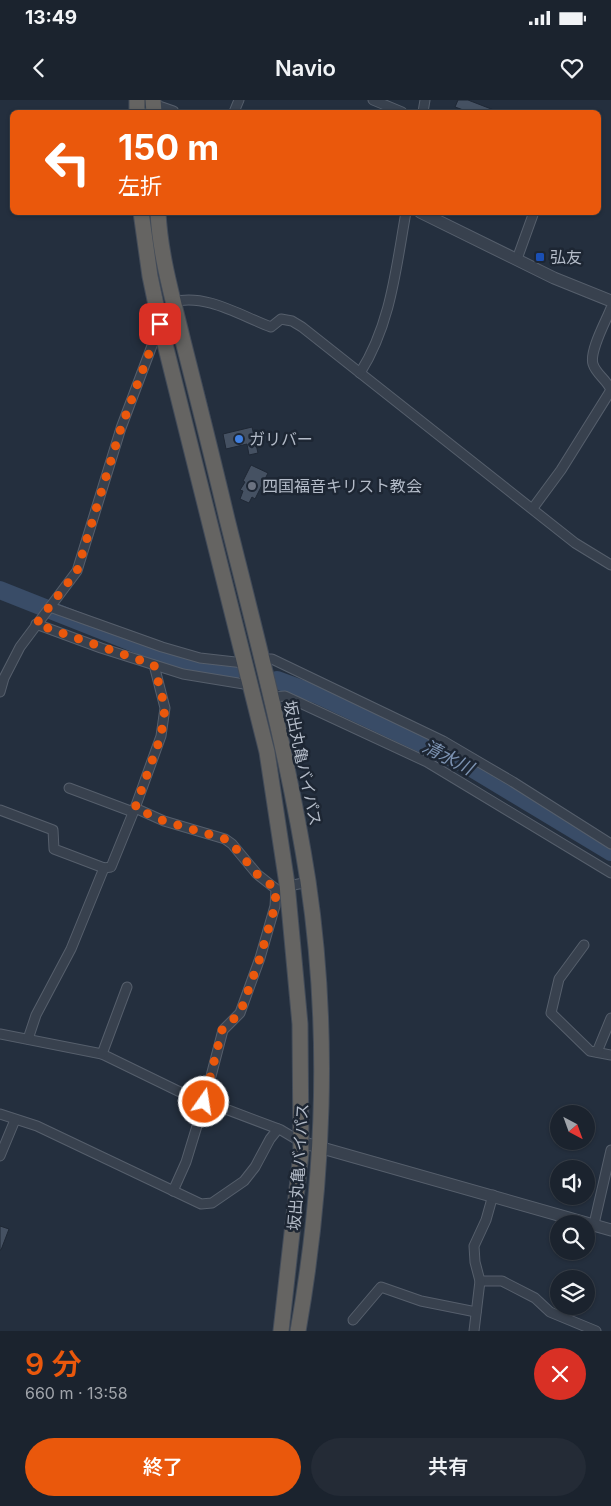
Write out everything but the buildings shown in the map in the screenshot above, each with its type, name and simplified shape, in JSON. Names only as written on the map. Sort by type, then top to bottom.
[{"type":"highway","name":"坂出丸亀バイパス","points":[[141,215],[150,276],[160,324],[267,752],[300,1024],[301,1142],[296,1208],[281,1331]]},
{"type":"highway","name":"坂出丸亀バイパス","points":[[158,215],[173,302],[271,698],[300,832],[308,882],[320,1028],[318,1147],[308,1261],[298,1331]]},
{"type":"street","points":[[373,100],[397,110]]},
{"type":"street","points":[[147,103],[167,110]]},
{"type":"street","points":[[360,373],[373,352],[392,300],[406,215]]},
{"type":"street","points":[[426,215],[554,278],[611,301]]},
{"type":"street","points":[[517,259],[533,215]]},
{"type":"street","points":[[173,302],[183,300],[236,311],[254,321],[271,327],[281,319],[292,321],[533,508],[575,543],[611,565]]},
{"type":"street","points":[[533,508],[566,462],[610,390],[607,380],[593,365],[592,355],[611,308]]},
{"type":"street","points":[[0,692],[2,678],[20,647],[77,571],[121,428],[160,324]]},
{"type":"street","points":[[50,607],[162,647],[200,658],[244,663]]},
{"type":"street","points":[[36,624],[183,674],[250,686]]},
{"type":"street","points":[[261,659],[272,659],[443,741],[513,782],[611,844]]},
{"type":"street","points":[[0,810],[53,830],[54,850],[104,868],[111,867],[161,736],[165,708],[154,665]]},
{"type":"street","points":[[271,698],[285,696],[427,762],[611,873]]},
{"type":"street","points":[[69,788],[164,821],[225,839],[232,844],[257,874],[282,888],[308,882]]},
{"type":"street","points":[[28,1040],[36,1015],[71,949],[104,868]]},
{"type":"street","points":[[173,1191],[186,1162],[204,1102],[222,1030],[240,1013],[282,888]]},
{"type":"street","points":[[584,945],[559,979],[551,1013],[590,1052],[611,1055]]},
{"type":"street","points":[[102,1054],[127,987]]},
{"type":"street","points":[[597,1052],[611,1018]]},
{"type":"street","points":[[0,1034],[102,1054],[204,1102],[278,1129],[301,1142],[563,1215]]},
{"type":"street","points":[[0,1114],[37,1126],[201,1204],[212,1203],[244,1180],[278,1129]]},
{"type":"street","points":[[0,1156],[15,1120]]},
{"type":"street","points":[[595,1220],[611,1150]]},
{"type":"street","points":[[474,1331],[480,1281],[475,1262],[474,1246],[486,1220],[493,1195]]},
{"type":"street","points":[[595,1224],[611,1230]]},
{"type":"street","points":[[480,1281],[502,1281],[535,1298],[550,1312],[596,1331]]},
{"type":"street","points":[[353,1320],[381,1287],[421,1301],[476,1312]]},
{"type":"waterway","name":"清水川","points":[[0,590],[174,659],[233,671]]},
{"type":"waterway","name":"清水川","points":[[277,680],[318,695],[465,764],[611,852]]},
{"type":"place","name":"弘友","points":[[540,257]]},
{"type":"place","name":"ガリバー","points":[[239,439]]},
{"type":"place","name":"四国福音キリスト教会","points":[[252,486]]},
{"type":"route","points":[[160,324],[121,428],[77,571],[36,624],[154,665],[165,708],[161,736],[146,783],[140,792],[135,808],[164,821],[225,839],[232,844],[257,874],[276,889],[275,906],[260,958],[240,1013],[222,1030],[204,1102]]}]
